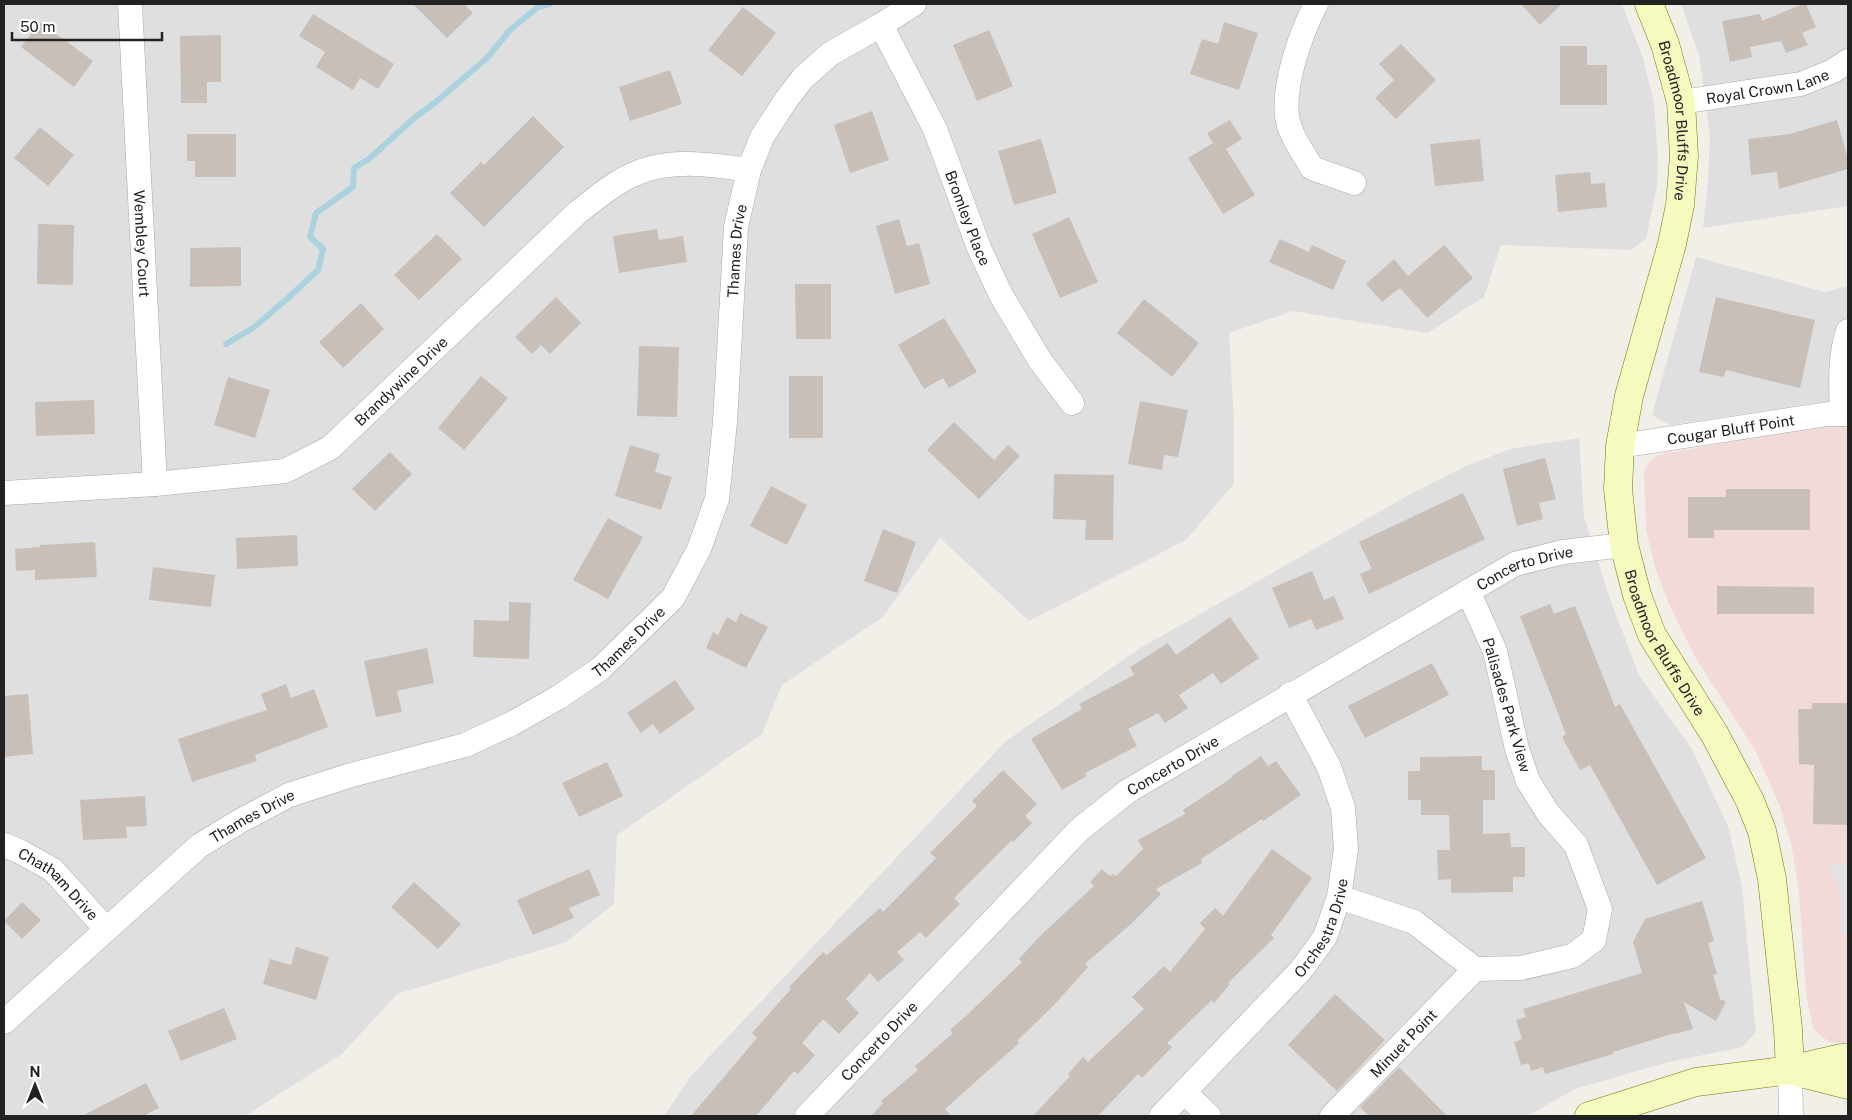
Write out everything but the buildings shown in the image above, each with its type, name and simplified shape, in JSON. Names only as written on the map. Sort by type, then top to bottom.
[{"type":"street","name":"Wembley Court","points":[[130,4],[155,484]]},
{"type":"street","name":"Thames Drive","points":[[4,1022],[199,846],[240,821],[289,795],[348,776],[465,745],[512,724],[559,697],[600,670],[673,598],[699,550],[717,499],[725,422],[736,227],[749,170],[762,137],[803,78],[830,54],[914,4]]},
{"type":"street","points":[[1316,4],[1296,52],[1288,92],[1287,116],[1296,141],[1312,168],[1354,183]]},
{"type":"street","name":"Broadmoor Bluffs Drive","points":[[1649,4],[1665,44],[1681,102],[1684,156],[1680,205],[1672,244],[1629,396],[1620,446],[1618,489],[1624,546],[1637,595],[1652,635],[1715,735],[1750,802],[1762,831],[1772,879],[1788,1029],[1790,1070]]},
{"type":"street","name":"Bromley Place","points":[[881,25],[935,129],[979,248],[1001,295],[1039,359],[1072,403]]},
{"type":"street","name":"Royal Crown Lane","points":[[1681,102],[1800,84],[1833,71],[1848,61]]},
{"type":"street","name":"Brandywine Drive","points":[[4,493],[155,484],[285,471],[330,448],[578,212],[611,186],[654,166],[707,163],[749,170]]},
{"type":"street","name":"Cougar Bluff Point","points":[[1620,446],[1828,414],[1845,414],[1841,359],[1848,331]]},
{"type":"street","name":"Concerto Drive","points":[[807,1116],[1079,830],[1128,791],[1514,564],[1563,552],[1624,546]]},
{"type":"street","name":"Palisades Park View","points":[[1468,591],[1495,650],[1517,749],[1528,781],[1548,813],[1576,845],[1600,909],[1594,940],[1572,956],[1521,968],[1476,969]]},
{"type":"street","name":"Orchestra Drive","points":[[1161,1116],[1301,970],[1324,937],[1339,896],[1346,849],[1343,808],[1329,767],[1290,694]]},
{"type":"street","name":"Chatham Drive","points":[[4,846],[19,851],[53,870],[106,929]]},
{"type":"street","points":[[1339,896],[1414,922],[1476,969]]},
{"type":"street","name":"Minuet Point","points":[[1332,1116],[1476,969]]},
{"type":"street","points":[[1589,1116],[1696,1082],[1790,1070],[1848,1058]]},
{"type":"street","points":[[1790,1070],[1848,1085]]},
{"type":"street","points":[[1790,1070],[1791,1116]]},
{"type":"street","points":[[1184,1092],[1209,1116]]},
{"type":"shaded area","points":[[4,4],[1622,4],[1643,58],[1654,103],[1658,156],[1657,187],[1646,239],[1631,250],[1501,245],[1484,297],[1427,333],[1293,311],[1229,333],[1234,422],[1234,484],[1186,540],[1029,621],[940,538],[883,617],[782,685],[762,734],[617,835],[614,904],[566,942],[397,994],[342,1054],[245,1116],[4,1116]]},
{"type":"shaded area","points":[[1681,4],[1848,4],[1848,206],[1703,228],[1708,183],[1710,135],[1699,55]]},
{"type":"shaded area","points":[[1696,257],[1825,292],[1848,286],[1848,400],[1814,403],[1670,425],[1652,415]]},
{"type":"shaded area","points":[[1827,424],[1848,424],[1848,1043],[1830,1042],[1813,1028],[1806,994],[1799,891],[1791,843],[1779,804],[1755,750],[1695,657],[1668,602],[1655,567],[1646,529],[1644,472],[1649,462],[1657,455]]},
{"type":"shaded area","points":[[1579,438],[1584,517],[1610,599],[1639,675],[1692,749],[1728,826],[1742,887],[1756,1032],[1742,1047],[1665,1063],[1575,1089],[1527,1116],[664,1116],[691,1076],[1006,741],[1142,647],[1407,496],[1466,466],[1510,449]]},
{"type":"shaded area","points":[[1827,863],[1848,864],[1848,932],[1839,932],[1840,893]]},
{"type":"waterway","points":[[226,344],[253,328],[318,270],[323,249],[310,237],[316,213],[353,187],[354,168],[369,159],[413,119],[487,58],[510,30],[538,7],[550,4]]}]
